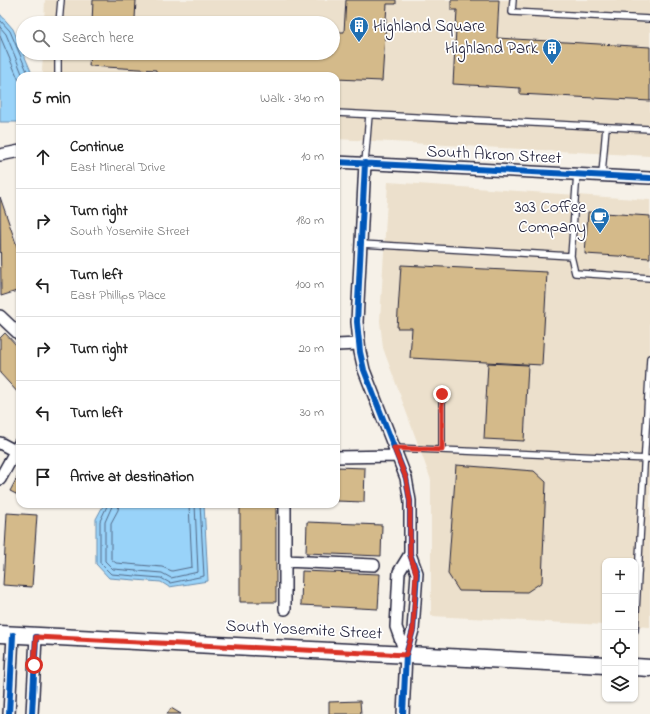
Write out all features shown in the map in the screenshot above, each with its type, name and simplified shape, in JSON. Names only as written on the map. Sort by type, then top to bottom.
[{"type":"main road","name":"South Yosemite Street","points":[[6,635],[602,666]]},
{"type":"main road","points":[[638,667],[650,668]]},
{"type":"street","points":[[0,155],[16,153]]},
{"type":"street","name":"South Akron Street","points":[[340,162],[602,174],[650,178]]},
{"type":"street","points":[[365,163],[357,322],[359,344],[364,370],[406,478],[410,501],[410,554],[416,573],[413,630],[406,655],[403,714]]},
{"type":"street","points":[[0,316],[16,331]]},
{"type":"street","points":[[340,346],[359,344]]},
{"type":"street","points":[[0,443],[16,447]]},
{"type":"street","points":[[0,479],[16,451]]},
{"type":"street","points":[[340,457],[396,452]]},
{"type":"street","points":[[285,508],[285,609]]},
{"type":"street","points":[[406,655],[396,627],[399,572],[410,554]]},
{"type":"street","points":[[285,561],[374,565]]},
{"type":"street","points":[[6,635],[9,714]]},
{"type":"street","points":[[32,714],[36,637]]},
{"type":"lane","points":[[60,16],[61,0]]},
{"type":"lane","points":[[513,0],[512,12],[650,19]]},
{"type":"lane","points":[[58,60],[58,72]]},
{"type":"lane","points":[[340,113],[650,129]]},
{"type":"lane","points":[[365,163],[369,115]]},
{"type":"lane","points":[[602,174],[606,127]]},
{"type":"lane","points":[[577,173],[571,256],[575,273],[650,278]]},
{"type":"lane","points":[[361,244],[571,256]]},
{"type":"lane","points":[[638,594],[647,459],[650,358]]},
{"type":"lane","points":[[442,394],[442,450]]},
{"type":"lane","points":[[396,452],[442,450],[647,459]]},
{"type":"shaded area","points":[[45,0],[650,0],[650,156],[340,139],[340,72],[42,71],[43,60],[340,60],[340,16],[44,16]]},
{"type":"shaded area","points":[[388,182],[650,200],[650,627],[638,626],[638,558],[602,558],[602,625],[431,616],[431,480],[383,348],[380,321]]},
{"type":"water","points":[[0,14],[13,29],[16,36],[16,60],[26,60],[31,72],[16,72],[16,122],[0,122]]},
{"type":"water","points":[[102,508],[204,508],[208,581],[169,587],[161,582],[109,578],[96,564],[96,519]]},
{"type":"building","points":[[93,0],[136,0],[135,16],[92,16]]},
{"type":"building","name":"Highland Square","points":[[346,0],[396,0],[396,4],[387,4],[382,81],[340,79],[340,72],[156,72],[156,70],[89,66],[89,60],[340,60],[340,32],[344,32]]},
{"type":"building","name":"Highland Park","points":[[451,0],[499,0],[497,38],[650,47],[650,101],[520,94],[520,88],[453,84],[457,10],[451,10]]},
{"type":"building","points":[[0,197],[16,243],[16,291],[1,296]]},
{"type":"building","points":[[588,212],[650,216],[650,258],[585,254]]},
{"type":"building","points":[[401,265],[547,272],[542,365],[410,358],[412,328],[397,328]]},
{"type":"building","points":[[5,333],[16,345],[16,391],[0,373],[0,338]]},
{"type":"building","points":[[488,363],[528,365],[524,441],[484,439]]},
{"type":"building","points":[[456,465],[534,471],[546,482],[542,582],[527,592],[459,591],[448,574]]},
{"type":"building","points":[[340,467],[365,468],[364,502],[340,501]]},
{"type":"building","points":[[16,480],[16,494],[10,491]]},
{"type":"building","points":[[240,508],[276,508],[276,602],[240,602]]},
{"type":"building","points":[[7,513],[37,515],[32,587],[3,585]]},
{"type":"building","points":[[307,522],[382,525],[381,556],[306,553]]},
{"type":"building","points":[[302,571],[380,574],[378,609],[301,605]]},
{"type":"building","points":[[360,701],[361,714],[329,714],[329,702]]},
{"type":"building","points":[[171,708],[181,714],[167,714]]},
{"type":"cycle path","points":[[340,162],[650,178]]},
{"type":"cycle path","points":[[365,163],[357,322],[360,352],[364,370],[406,478],[410,501],[410,554],[417,573],[413,630],[406,655],[403,714]]},
{"type":"cycle path","points":[[9,714],[13,635]]},
{"type":"cycle path","points":[[32,714],[36,637]]},
{"type":"place","name":"Highland Square","points":[[359,43]]},
{"type":"place","name":"Highland Park","points":[[552,65]]},
{"type":"place","name":"303 Coffee Company","points":[[600,234]]},
{"type":"route","points":[[34,665],[36,637],[172,642],[406,655],[413,630],[416,573],[410,554],[411,519],[406,478],[394,448],[442,450],[442,394]]}]
